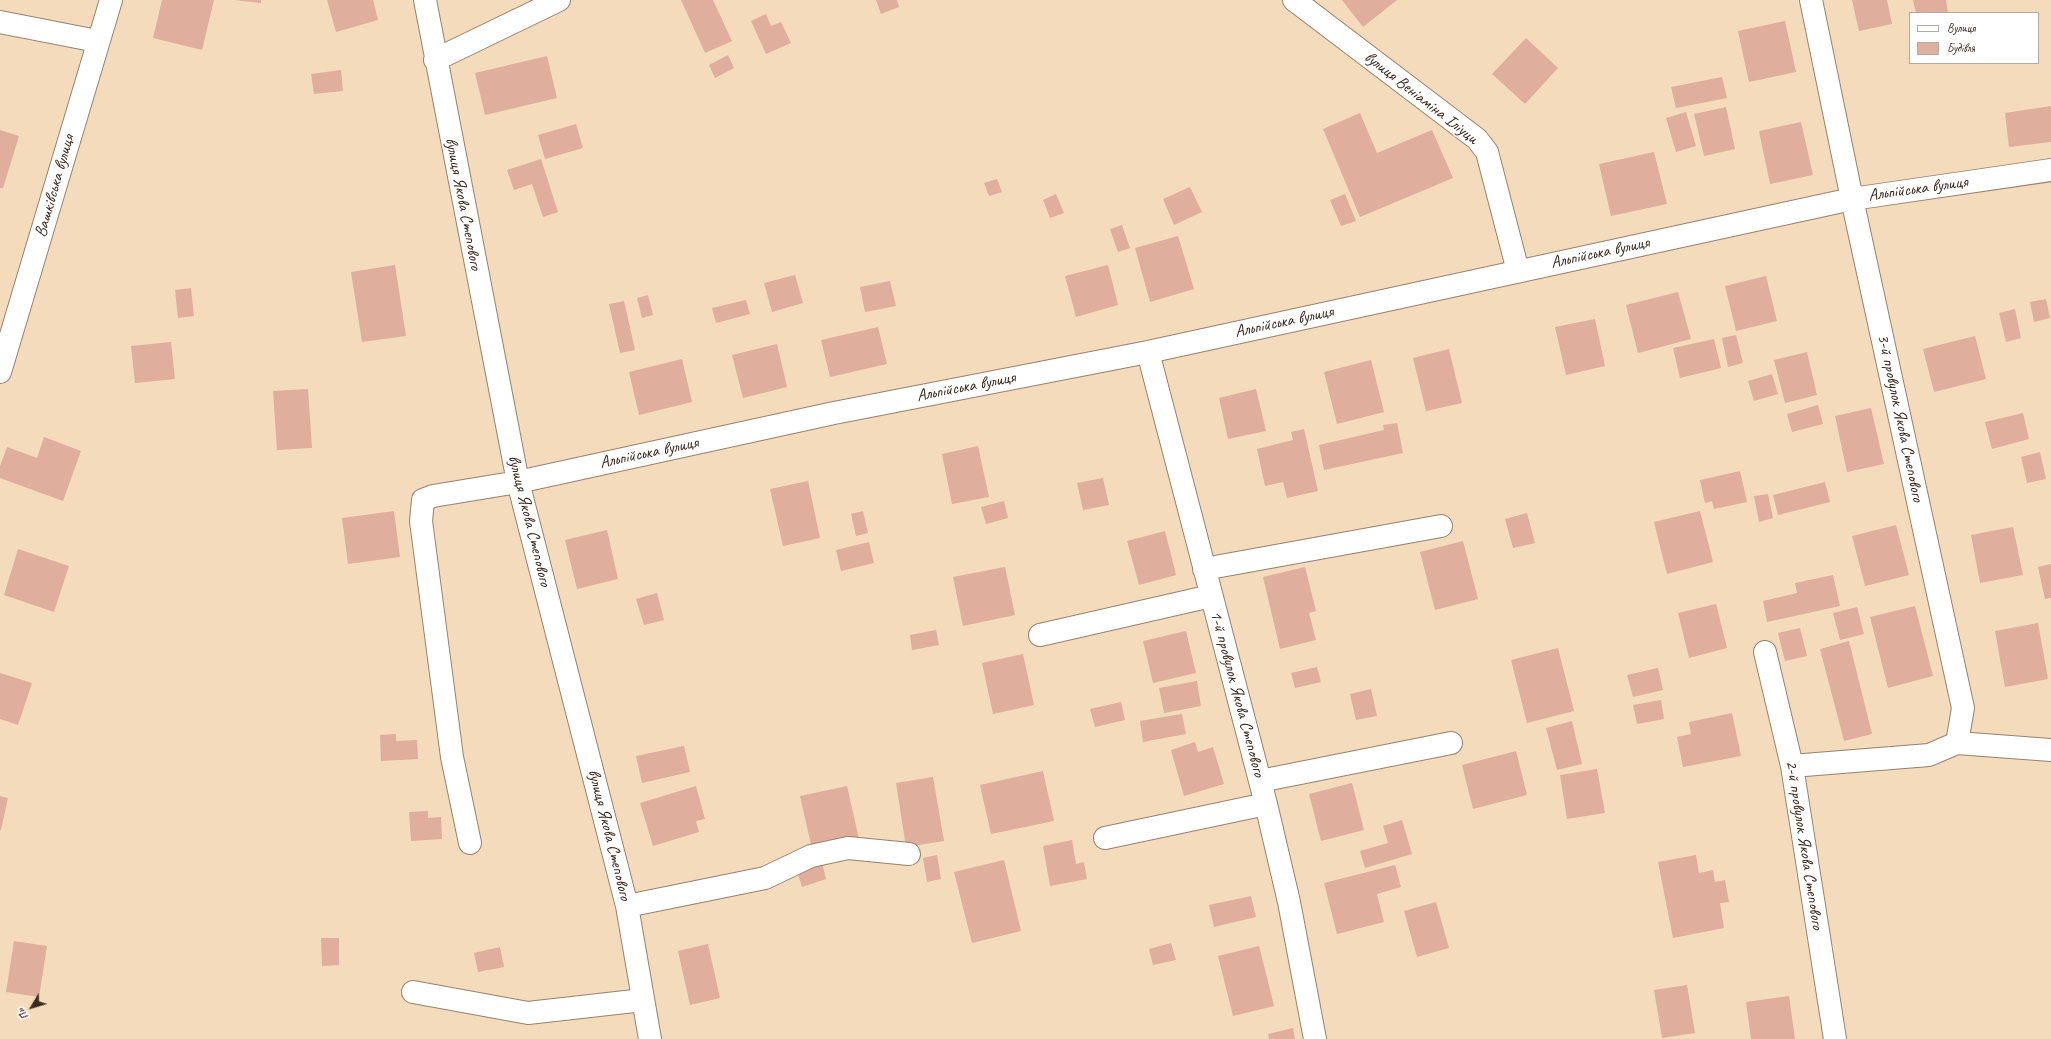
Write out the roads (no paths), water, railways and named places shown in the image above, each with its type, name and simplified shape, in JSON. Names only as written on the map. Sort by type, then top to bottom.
[{"type":"street","name":"Вашківська вулиця","points":[[0,372],[97,41],[111,0]]},
{"type":"street","name":"вулиця Якова Степового","points":[[425,0],[435,60],[518,482],[627,906],[650,1039]]},
{"type":"street","points":[[435,60],[559,0]]},
{"type":"street","name":"вулиця Веніаміна Іліуци","points":[[1294,0],[1476,139],[1487,152],[1518,271]]},
{"type":"street","name":"3-й провулок Якова Степового","points":[[1811,0],[1852,199],[1963,708],[1957,743]]},
{"type":"street","points":[[0,22],[97,41]]},
{"type":"street","name":"Альпійська вулиця","points":[[470,843],[452,757],[421,521],[423,500],[433,496],[518,482],[834,413],[1148,352],[1852,199],[2051,170]]},
{"type":"street","name":"1-й провулок Якова Степового","points":[[1148,352],[1266,804],[1289,902],[1315,1039]]},
{"type":"street","points":[[1204,569],[1441,526]]},
{"type":"street","points":[[1040,635],[1211,596]]},
{"type":"street","name":"2-й провулок Якова Степового","points":[[1765,652],[1792,766],[1835,1039]]},
{"type":"street","points":[[1260,781],[1452,743]]},
{"type":"street","points":[[1792,766],[1929,755],[1957,743],[2051,750]]},
{"type":"street","points":[[1105,838],[1266,804]]},
{"type":"street","points":[[627,906],[764,878],[812,856],[848,848],[909,854]]},
{"type":"street","points":[[413,992],[528,1014],[643,1000]]}]
